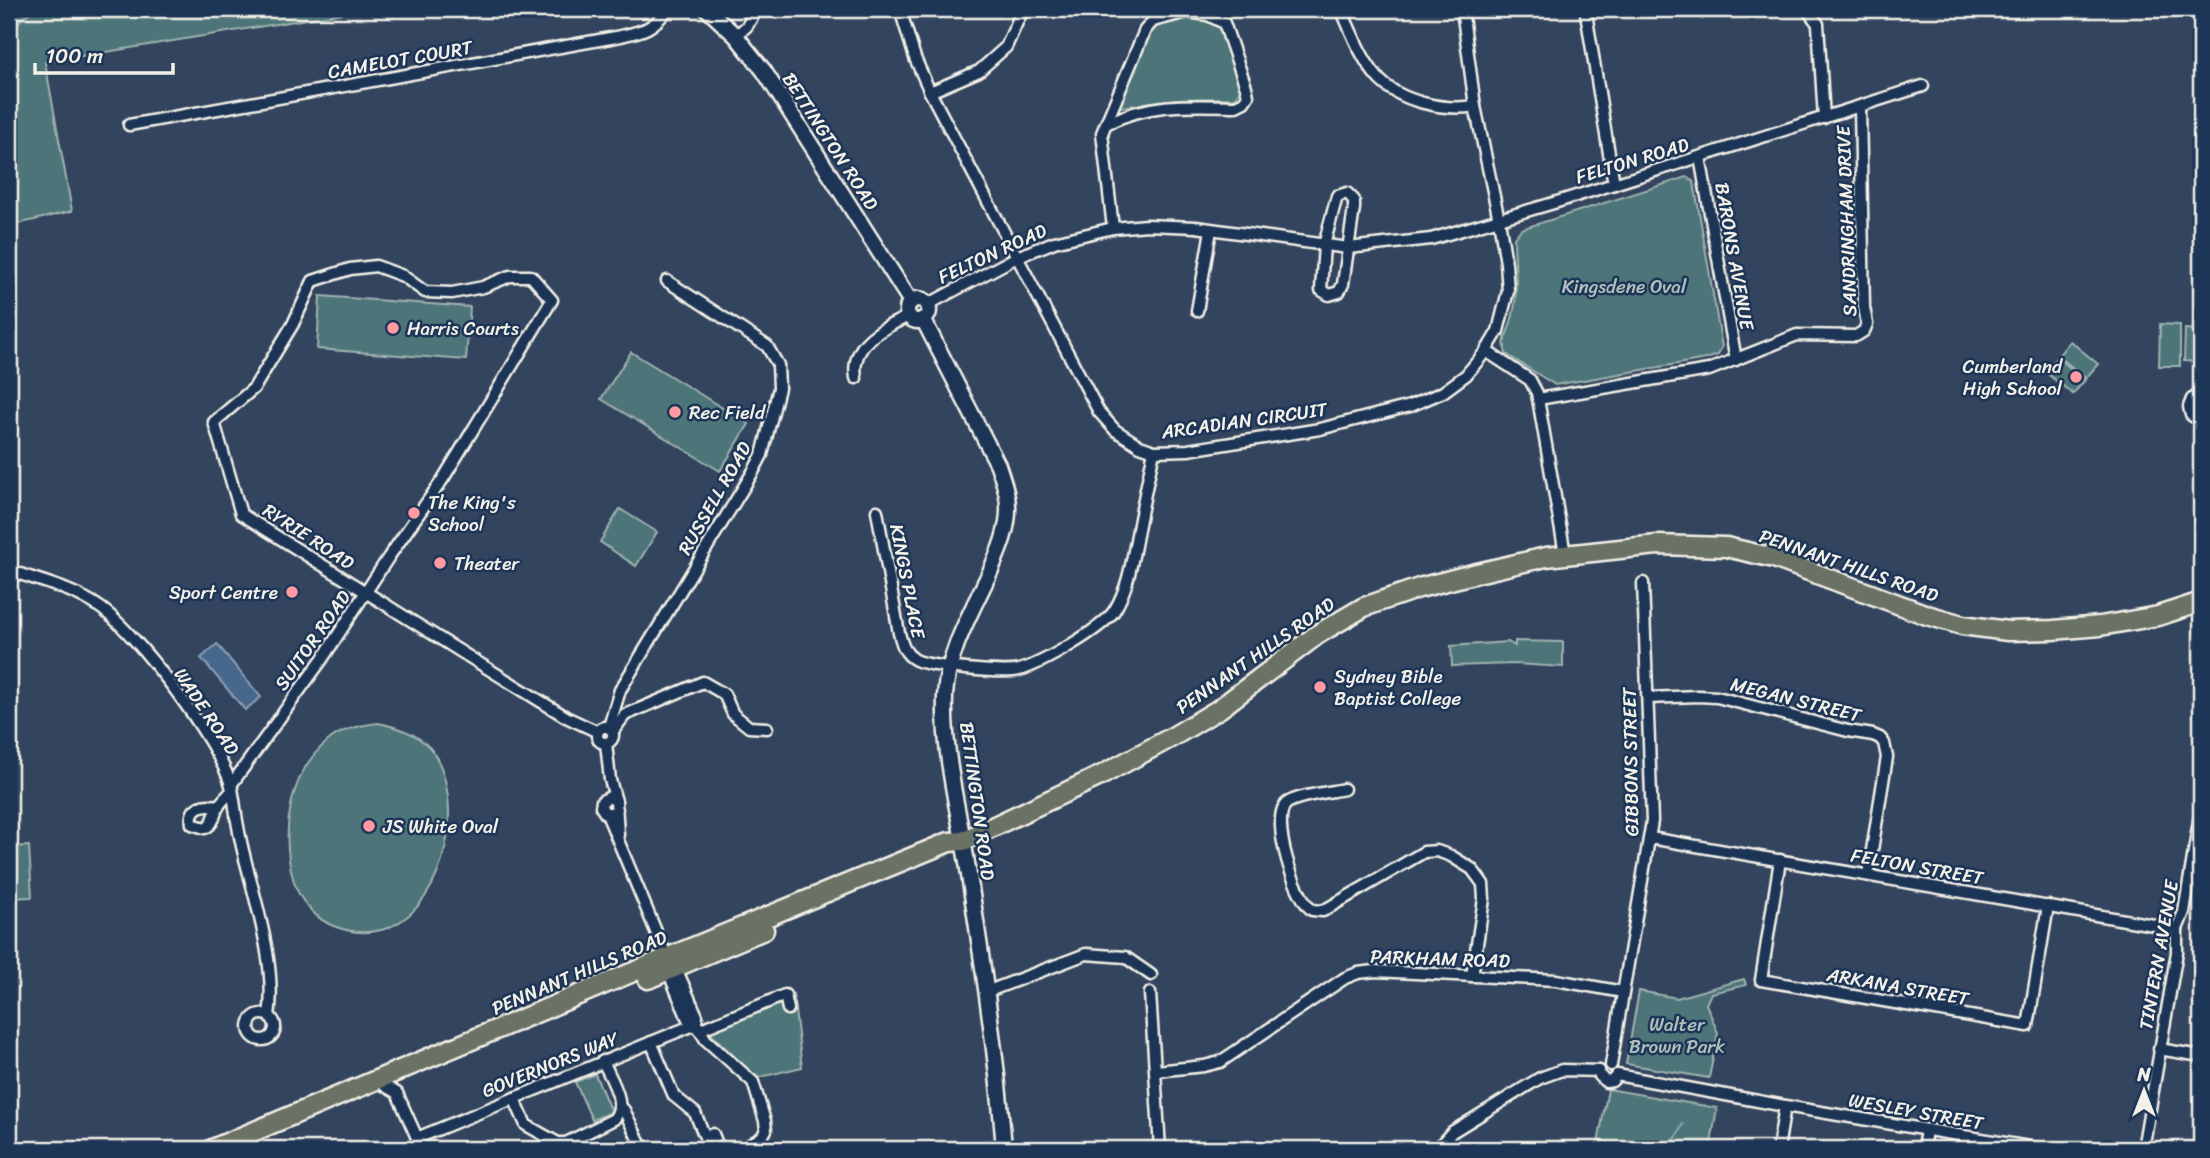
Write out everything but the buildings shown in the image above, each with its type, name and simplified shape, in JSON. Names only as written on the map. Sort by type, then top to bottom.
[{"type":"highway","name":"PENNANT HILLS ROAD","points":[[237,1149],[391,1090],[541,1021],[949,842],[963,841],[1102,775],[1219,709],[1318,634],[1364,607],[1387,598],[1477,573],[1564,554],[1657,545],[1705,545],[1746,550],[1782,561],[1927,615],[1962,625],[2008,631],[2100,626],[2158,616],[2201,601]]},
{"type":"highway","name":"PENNANT HILLS ROAD","points":[[212,1149],[670,965]]},
{"type":"main road","name":"BETTINGTON ROAD","points":[[707,9],[736,36],[764,71],[918,311],[998,465],[1005,486],[1007,525],[1000,550],[948,668],[945,697],[948,754],[986,992],[1004,1148]]},
{"type":"street","name":"CAMELOT COURT","points":[[129,125],[616,37],[649,29],[658,23],[668,9]]},
{"type":"street","points":[[736,36],[747,26],[757,9]]},
{"type":"street","name":"ARCADIAN CIRCUIT","points":[[900,9],[915,58],[930,92],[1099,412],[1115,430],[1140,446],[1154,451],[1188,450],[1320,429],[1410,406],[1443,392],[1466,375],[1486,351],[1497,331],[1508,290],[1499,220],[1475,106],[1462,9]]},
{"type":"street","points":[[930,92],[979,71],[1006,47],[1023,9]]},
{"type":"street","points":[[1341,9],[1359,48],[1378,78],[1402,95],[1433,106],[1475,106]]},
{"type":"street","points":[[1811,10],[1818,24],[1824,118]]},
{"type":"street","points":[[1108,123],[1125,115],[1172,105],[1236,106],[1244,102],[1248,96],[1246,86],[1224,23],[1208,15],[1187,12],[1153,21],[1145,30],[1102,133],[1113,228]]},
{"type":"street","points":[[1586,13],[1614,184]]},
{"type":"street","name":"FELTON ROAD","points":[[856,378],[853,365],[859,350],[869,340],[1017,257],[1054,242],[1113,228],[1147,225],[1196,227],[1348,248],[1432,239],[1860,108],[1923,86]]},
{"type":"street","name":"SANDRINGHAM DRIVE","points":[[1538,399],[1709,370],[1797,335],[1861,334],[1866,328],[1860,108]]},
{"type":"street","name":"BARONS AVENUE","points":[[1700,157],[1736,360]]},
{"type":"street","points":[[1347,193],[1354,200],[1354,208],[1343,284],[1339,292],[1329,295],[1321,290],[1324,246],[1337,196],[1347,193]]},
{"type":"street","points":[[1197,311],[1211,230]]},
{"type":"street","name":"RYRIE ROAD","points":[[552,300],[531,276],[510,276],[483,287],[452,293],[425,292],[403,276],[376,266],[350,269],[313,281],[293,324],[254,388],[214,422],[241,514],[566,716],[598,732]]},
{"type":"street","name":"RUSSELL ROAD","points":[[611,729],[620,690],[762,455],[779,387],[778,365],[767,346],[667,281]]},
{"type":"street","name":"SUITOR ROAD","points":[[218,806],[323,659],[443,479],[552,300]]},
{"type":"street","points":[[1486,351],[1530,380],[1535,388],[1564,554]]},
{"type":"street","points":[[2201,394],[2192,399],[2189,407],[2191,415],[2201,421]]},
{"type":"street","name":"KINGS PLACE","points":[[877,511],[903,649],[912,659],[948,668],[964,667],[999,672],[1021,670],[1099,627],[1112,614],[1129,575],[1154,451]]},
{"type":"street","name":"WADE ROAD","points":[[9,570],[80,596],[114,619],[145,652],[217,754],[231,788],[262,929],[271,993],[269,1016]]},
{"type":"street","name":"GIBBONS STREET","points":[[1611,1065],[1652,821],[1643,583]]},
{"type":"street","points":[[611,729],[625,715],[703,682],[724,694],[733,714],[749,727],[767,728]]},
{"type":"street","name":"MEGAN STREET","points":[[1647,698],[1717,697],[1880,738],[1884,743],[1886,757],[1868,875]]},
{"type":"street","points":[[606,743],[599,740],[598,732],[603,727],[611,729]]},
{"type":"street","points":[[606,743],[613,739],[611,729]]},
{"type":"street","points":[[606,743],[618,839],[670,965],[697,1016],[697,1027],[706,1040],[753,1082],[766,1130],[762,1137],[743,1149]]},
{"type":"street","points":[[1343,789],[1289,802],[1282,809],[1281,821],[1288,867],[1305,904],[1312,910],[1322,911],[1418,855],[1431,850],[1444,853],[1472,869],[1483,884],[1484,899],[1472,976]]},
{"type":"street","name":"TINTERN AVENUE","points":[[2143,1149],[2177,951],[2177,929],[2184,912],[2201,809]]},
{"type":"street","name":"FELTON STREET","points":[[1650,838],[2177,929]]},
{"type":"street","name":"ARKANA STREET","points":[[1780,860],[1761,980],[2028,1026],[2048,906]]},
{"type":"street","points":[[986,992],[1087,954],[1125,957],[1151,975]]},
{"type":"street","name":"PARKHAM ROAD","points":[[1156,1070],[1205,1066],[1220,1062],[1358,972],[1556,980],[1623,992]]},
{"type":"street","points":[[257,1015],[269,1016],[274,1022],[274,1031],[270,1036],[261,1039],[252,1035],[250,1028],[251,1021],[271,993]]},
{"type":"street","points":[[1150,993],[1160,1149]]},
{"type":"street","name":"GOVERNORS WAY","points":[[417,1138],[651,1042],[785,995],[788,1009]]},
{"type":"street","points":[[651,1042],[674,1096],[695,1113],[705,1137],[712,1134],[719,1149]]},
{"type":"street","points":[[2159,1049],[2201,1056]]},
{"type":"street","points":[[603,1061],[621,1108],[641,1145],[647,1149]]},
{"type":"street","points":[[1437,1149],[1452,1132],[1540,1078],[1562,1070],[1599,1071],[1605,1065],[1616,1069],[1617,1075],[1614,1080],[1606,1082],[1599,1071]]},
{"type":"street","name":"WESLEY STREET","points":[[1617,1075],[2041,1149]]},
{"type":"street","points":[[391,1090],[422,1149]]},
{"type":"street","points":[[514,1098],[526,1125],[558,1143],[566,1143],[614,1119],[621,1108]]},
{"type":"street","points":[[1778,1149],[1785,1106]]},
{"type":"street","points":[[1923,1149],[1926,1130]]},
{"type":"street","points":[[951,1149],[1004,1148]]},
{"type":"green space","points":[[9,9],[368,9],[45,62],[72,211],[9,226]]},
{"type":"green space","points":[[1185,16],[1206,19],[1222,29],[1242,85],[1236,98],[1176,99],[1114,108],[1155,25]]},
{"type":"green space","name":"Kingsdene Oval","points":[[1687,177],[1694,182],[1722,347],[1718,355],[1555,385],[1506,354],[1505,341],[1515,301],[1514,238],[1521,229]]},
{"type":"green space","name":"Harris Courts","points":[[320,296],[470,307],[466,360],[317,349]]},
{"type":"green space","points":[[2160,324],[2180,325],[2180,366],[2159,366]]},
{"type":"green space","points":[[2185,329],[2200,330],[2199,362],[2184,361]]},
{"type":"green space","points":[[2070,341],[2098,364],[2086,378],[2058,356]]},
{"type":"green space","name":"Rec Field","points":[[631,352],[749,424],[720,471],[601,399]]},
{"type":"green space","points":[[2057,357],[2085,380],[2073,394],[2045,372]]},
{"type":"green space","points":[[620,509],[657,532],[636,566],[600,542]]},
{"type":"green space","points":[[1515,641],[1563,642],[1563,667],[1515,664],[1452,666],[1451,646],[1508,642],[1515,646]]},
{"type":"green space","name":"JS White Oval","points":[[378,723],[413,735],[434,753],[446,784],[449,823],[437,875],[425,897],[408,916],[388,928],[364,932],[329,924],[304,903],[296,889],[290,863],[288,825],[296,787],[315,754],[340,733],[358,726]]},
{"type":"green space","points":[[29,846],[32,897],[9,898],[9,847]]},
{"type":"green space","name":"Walter Brown Park","points":[[1744,979],[1746,985],[1711,993],[1706,1004],[1718,1033],[1709,1078],[1626,1064],[1639,991],[1677,998]]},
{"type":"green space","points":[[793,994],[802,1067],[757,1078],[708,1031]]},
{"type":"green space","points":[[595,1074],[611,1112],[592,1120],[575,1082]]},
{"type":"green space","points":[[1608,1089],[1717,1108],[1710,1149],[1597,1149]]},
{"type":"green space","points":[[1559,1142],[1597,1149],[1558,1149]]},
{"type":"water","points":[[217,644],[261,697],[245,710],[201,658]]},
{"type":"waterway","points":[[9,31],[33,9]]},
{"type":"waterway","points":[[1670,1149],[1683,1124]]},
{"type":"place","name":"Harris Courts","points":[[393,328]]},
{"type":"place","name":"Cumberland High School","points":[[2076,377]]},
{"type":"place","name":"Rec Field","points":[[675,412]]},
{"type":"place","name":"The King's School","points":[[414,513]]},
{"type":"place","name":"Theater","points":[[440,563]]},
{"type":"place","name":"Sport Centre","points":[[292,592]]},
{"type":"place","name":"Sydney Bible Baptist College","points":[[1320,687]]},
{"type":"place","name":"JS White Oval","points":[[369,826]]}]
